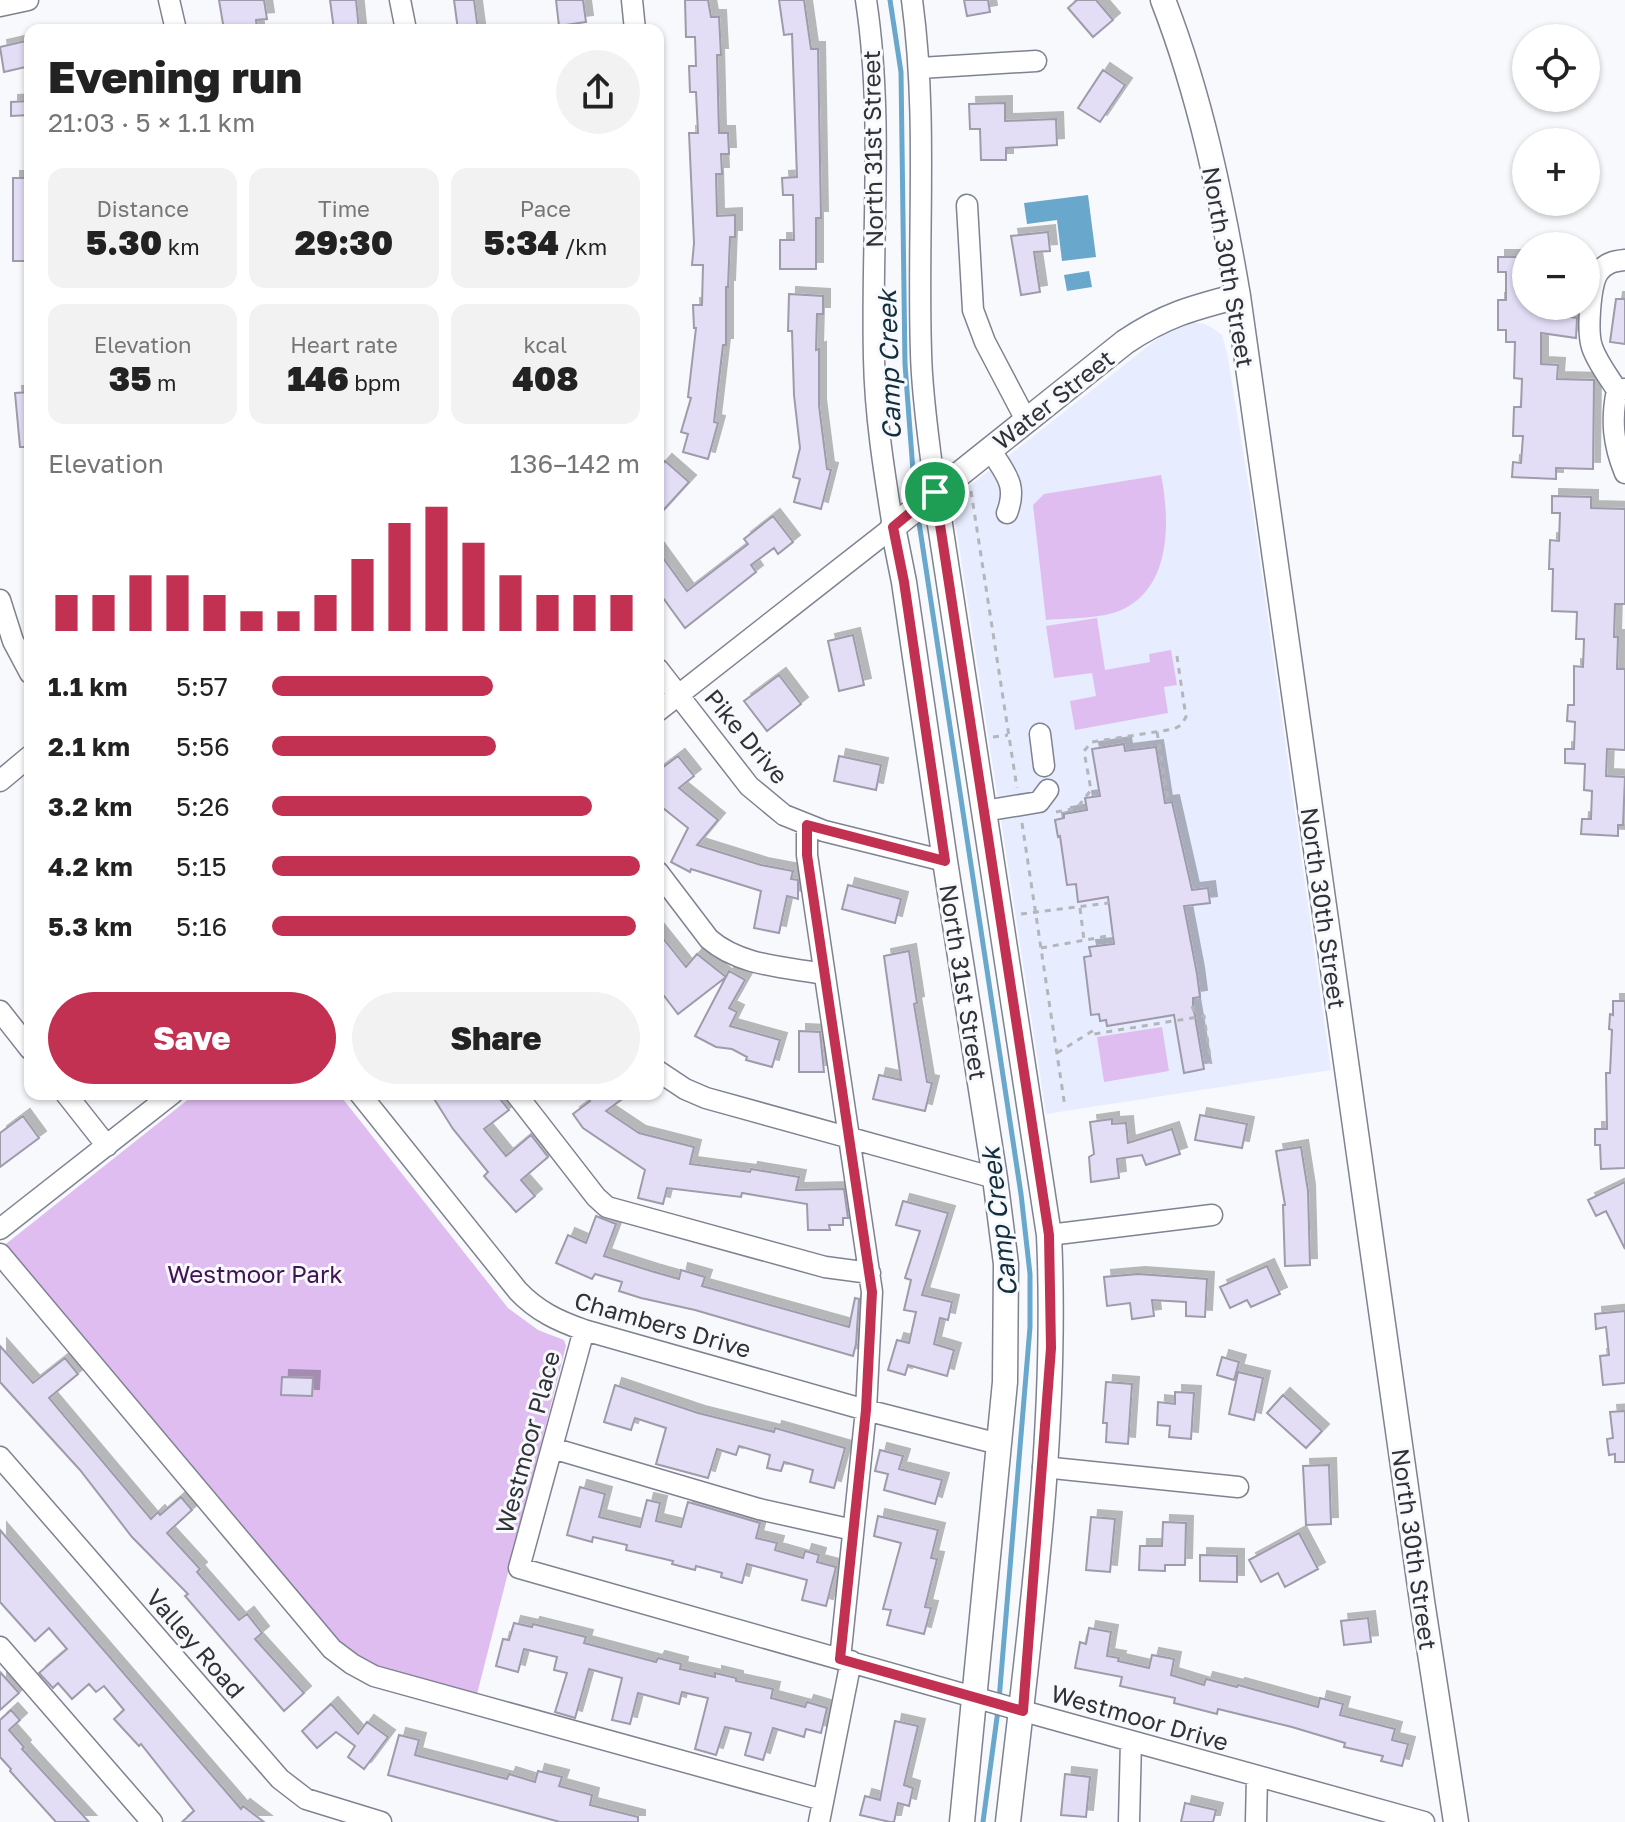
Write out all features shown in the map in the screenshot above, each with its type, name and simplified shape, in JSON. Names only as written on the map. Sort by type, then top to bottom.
[{"type":"main road","name":"North 30th Street","points":[[1163,0],[1192,88],[1222,204],[1238,296],[1456,1822]]},
{"type":"main road","name":"Water Street","points":[[893,527],[1148,326],[1180,311],[1238,296]]},
{"type":"main road","name":"North 31st Street","points":[[935,492],[1049,1235],[1051,1348],[1043,1467],[1023,1711],[1008,1822]]},
{"type":"main road","name":"North 31st Street","points":[[893,527],[1004,1238],[1007,1302],[1005,1382],[962,1822]]},
{"type":"street","points":[[0,6],[28,0]]},
{"type":"street","points":[[169,0],[175,24]]},
{"type":"street","points":[[400,0],[405,24]]},
{"type":"street","points":[[632,0],[634,24]]},
{"type":"street","name":"North 31st Street","points":[[866,0],[873,78],[874,371],[878,426],[893,527]]},
{"type":"street","name":"North 31st Street","points":[[912,0],[920,68],[923,402],[935,492]]},
{"type":"street","points":[[920,68],[1036,61]]},
{"type":"street","points":[[967,205],[973,310],[985,342],[1026,420]]},
{"type":"street","points":[[1625,260],[1607,264],[1599,272],[1595,280],[1590,321],[1591,346],[1621,390],[1612,416],[1613,436],[1625,473]]},
{"type":"street","points":[[990,449],[1011,483],[1013,497],[1007,513]]},
{"type":"street","name":"Water Street","points":[[664,706],[893,527]]},
{"type":"street","points":[[0,600],[13,641],[24,662]]},
{"type":"street","name":"Pike Drive","points":[[664,677],[749,786],[784,815],[807,825],[945,861]]},
{"type":"street","points":[[1040,734],[1044,766]]},
{"type":"street","points":[[0,781],[24,761]]},
{"type":"street","points":[[984,811],[1039,802],[1048,790]]},
{"type":"street","points":[[807,825],[807,855],[851,1138],[870,1273],[872,1315],[853,1530],[846,1660],[819,1822]]},
{"type":"street","points":[[664,880],[709,939],[719,947],[750,960],[824,974]]},
{"type":"street","points":[[0,1011],[24,1041]]},
{"type":"street","points":[[664,1075],[706,1098],[995,1178]]},
{"type":"street","points":[[71,1100],[107,1146]]},
{"type":"street","points":[[0,1229],[164,1100]]},
{"type":"street","name":"Chambers Drive","points":[[365,1100],[518,1291],[531,1305],[547,1315],[584,1330],[866,1410],[999,1444]]},
{"type":"street","points":[[521,1100],[607,1207],[825,1267],[870,1273]]},
{"type":"street","points":[[1049,1235],[1212,1215]]},
{"type":"street","points":[[0,1254],[332,1649],[352,1664],[374,1676],[823,1800]]},
{"type":"street","name":"Westmoor Place","points":[[519,1568],[584,1330]]},
{"type":"street","points":[[552,1448],[759,1509],[853,1530]]},
{"type":"street","name":"Valley Road","points":[[0,1457],[280,1779],[306,1799],[381,1822]]},
{"type":"street","points":[[1043,1467],[1238,1487]]},
{"type":"street","name":"Westmoor Drive","points":[[519,1568],[1257,1777],[1384,1816],[1424,1822]]},
{"type":"street","points":[[0,1647],[152,1822]]},
{"type":"street","points":[[1129,1822],[1131,1741]]},
{"type":"street","points":[[1256,1822],[1257,1777]]},
{"type":"path","points":[[971,487],[1065,1107]]},
{"type":"path","points":[[1049,813],[1077,808],[1091,790],[1084,751],[1092,742],[1174,729],[1181,725],[1186,717],[1176,650]]},
{"type":"path","points":[[1157,732],[1168,799]]},
{"type":"path","points":[[1017,914],[1109,903]]},
{"type":"path","points":[[1079,907],[1084,940]]},
{"type":"path","points":[[1041,948],[1113,935]]},
{"type":"path","points":[[1192,1006],[1196,1017]]},
{"type":"path","points":[[1057,1053],[1094,1030],[1094,1034],[1204,1016],[1211,1064]]},
{"type":"path","points":[[1201,1038],[1207,1037]]},
{"type":"shaded area","points":[[1187,322],[1205,324],[1222,335],[1227,353],[1254,519],[1331,1070],[1046,1114],[953,506],[957,496],[1166,332]]},
{"type":"green space","points":[[1161,475],[1166,535],[1156,574],[1146,591],[1132,604],[1113,613],[1046,620],[1033,505],[1044,494]]},
{"type":"green space","points":[[1097,618],[1105,670],[1150,662],[1149,654],[1171,650],[1177,685],[1164,687],[1168,713],[1075,730],[1070,701],[1096,696],[1092,673],[1054,678],[1046,626]]},
{"type":"green space","points":[[1162,1027],[1169,1071],[1104,1082],[1097,1037]]},
{"type":"green space","name":"Westmoor Park","points":[[187,1100],[344,1100],[508,1308],[538,1330],[564,1340],[566,1346],[477,1694],[387,1673],[345,1653],[2,1247]]},
{"type":"water","points":[[1088,195],[1096,257],[1062,261],[1057,220],[1027,224],[1024,203]]},
{"type":"water","points":[[1089,271],[1092,287],[1067,291],[1064,275]]},
{"type":"building","points":[[219,0],[264,0],[267,19],[256,20],[256,24],[223,24]]},
{"type":"building","points":[[330,0],[356,0],[358,24],[333,24]]},
{"type":"building","points":[[454,0],[474,0],[477,24],[457,24]]},
{"type":"building","points":[[556,0],[583,0],[586,22],[559,24]]},
{"type":"building","points":[[685,0],[708,0],[711,17],[719,17],[719,133],[728,133],[729,154],[721,154],[722,174],[716,174],[717,216],[735,215],[735,237],[730,237],[726,287],[726,345],[723,345],[714,422],[718,423],[708,459],[683,452],[688,434],[681,432],[691,398],[688,397],[696,328],[693,305],[702,305],[703,265],[692,265],[694,243],[689,133],[698,133],[696,92],[690,92],[689,66],[696,66],[695,37],[686,37]]},
{"type":"building","points":[[779,0],[804,0],[811,49],[818,49],[821,218],[816,218],[816,269],[780,269],[780,240],[794,240],[793,195],[783,195],[782,178],[797,177],[792,34],[784,35]]},
{"type":"building","points":[[964,0],[988,0],[990,12],[967,16]]},
{"type":"building","points":[[1077,0],[1096,0],[1113,20],[1093,37],[1068,8]]},
{"type":"building","points":[[24,41],[24,67],[4,72],[0,47]]},
{"type":"building","points":[[1103,70],[1125,85],[1100,122],[1078,108]]},
{"type":"building","points":[[24,101],[24,115],[11,116],[11,102]]},
{"type":"building","points":[[1005,103],[1005,121],[1056,119],[1057,145],[1006,148],[1006,160],[981,160],[980,129],[970,129],[969,104]]},
{"type":"building","points":[[13,178],[24,178],[24,261],[13,261]]},
{"type":"building","points":[[1048,232],[1050,251],[1034,252],[1040,292],[1021,295],[1011,236]]},
{"type":"building","points":[[1498,257],[1512,257],[1512,320],[1577,320],[1576,338],[1541,333],[1541,364],[1558,365],[1557,379],[1594,380],[1593,469],[1556,468],[1556,479],[1512,477],[1513,462],[1521,463],[1523,436],[1513,436],[1514,407],[1521,407],[1522,379],[1514,378],[1515,342],[1506,342],[1506,330],[1498,330],[1498,300],[1506,300],[1506,272],[1498,272]]},
{"type":"building","points":[[789,294],[823,296],[823,314],[817,314],[816,350],[819,349],[819,406],[827,469],[831,470],[821,509],[794,502],[800,479],[793,477],[800,448],[792,331],[788,331]]},
{"type":"building","points":[[1616,299],[1625,299],[1625,344],[1610,342]]},
{"type":"building","points":[[24,392],[24,447],[20,447],[15,393]]},
{"type":"building","points":[[664,462],[689,482],[664,509]]},
{"type":"building","points":[[1552,496],[1591,497],[1591,508],[1625,509],[1625,604],[1615,604],[1614,637],[1618,637],[1617,669],[1625,669],[1625,750],[1607,749],[1606,776],[1625,777],[1623,825],[1618,825],[1618,836],[1581,834],[1582,819],[1591,819],[1592,791],[1584,790],[1585,764],[1565,763],[1565,749],[1574,749],[1575,722],[1567,721],[1568,705],[1574,705],[1574,666],[1583,667],[1584,639],[1576,639],[1577,612],[1552,611],[1550,540],[1559,541],[1560,513],[1552,513]]},
{"type":"building","points":[[773,516],[793,542],[778,554],[774,548],[751,565],[756,572],[685,628],[664,599],[664,559],[687,591],[748,544],[744,539]]},
{"type":"building","points":[[853,635],[864,685],[839,691],[828,641]]},
{"type":"building","points":[[779,675],[801,704],[767,731],[744,701]]},
{"type":"building","points":[[1124,744],[1125,751],[1156,747],[1165,803],[1172,802],[1192,890],[1208,888],[1210,903],[1184,906],[1200,997],[1193,998],[1193,1005],[1204,1069],[1184,1073],[1174,1015],[1107,1026],[1106,1020],[1100,1021],[1099,1014],[1091,1015],[1084,957],[1091,956],[1089,947],[1114,944],[1108,897],[1078,902],[1076,884],[1067,885],[1055,820],[1064,818],[1064,814],[1087,810],[1085,798],[1100,796],[1092,749]]},
{"type":"building","points":[[678,756],[694,776],[679,788],[718,820],[697,845],[761,865],[793,871],[791,879],[798,880],[798,899],[787,896],[779,933],[754,928],[761,891],[691,869],[690,872],[671,862],[688,828],[664,809],[664,766]]},
{"type":"building","points":[[839,756],[881,765],[876,790],[834,781]]},
{"type":"building","points":[[848,885],[901,899],[895,923],[842,909]]},
{"type":"building","points":[[664,940],[686,967],[697,954],[726,977],[678,1014],[664,996]]},
{"type":"building","points":[[909,951],[927,1082],[932,1083],[925,1111],[873,1099],[879,1075],[901,1080],[884,956]]},
{"type":"building","points":[[729,971],[745,980],[729,1008],[737,1012],[730,1026],[780,1040],[772,1067],[746,1060],[747,1057],[732,1049],[716,1047],[695,1036]]},
{"type":"building","points":[[1613,1001],[1625,1001],[1625,1168],[1601,1169],[1600,1145],[1595,1145],[1595,1129],[1607,1129],[1606,1073],[1610,1073],[1612,1030],[1609,1029]]},
{"type":"building","points":[[799,1031],[820,1032],[824,1072],[799,1072]]},
{"type":"building","points":[[435,1100],[501,1100],[509,1110],[484,1129],[506,1156],[531,1135],[548,1157],[521,1180],[535,1196],[516,1212],[484,1176],[488,1172],[453,1129]]},
{"type":"building","points":[[621,1100],[606,1111],[639,1133],[694,1147],[690,1164],[799,1177],[796,1190],[844,1189],[848,1218],[843,1218],[843,1225],[829,1225],[830,1230],[808,1230],[807,1204],[742,1193],[741,1197],[667,1188],[663,1204],[638,1198],[645,1170],[583,1128],[573,1114],[590,1101]]},
{"type":"building","points":[[1200,1115],[1247,1124],[1242,1148],[1195,1140]]},
{"type":"building","points":[[23,1116],[39,1138],[0,1167],[0,1133]]},
{"type":"building","points":[[1112,1119],[1112,1124],[1126,1123],[1128,1143],[1172,1129],[1180,1154],[1146,1165],[1142,1155],[1117,1159],[1119,1178],[1091,1182],[1089,1157],[1094,1154],[1090,1122]]},
{"type":"building","points":[[1301,1147],[1308,1191],[1310,1265],[1285,1266],[1285,1205],[1276,1151]]},
{"type":"building","points":[[1625,1182],[1625,1249],[1606,1211],[1596,1216],[1588,1200]]},
{"type":"building","points":[[903,1201],[948,1213],[922,1295],[952,1302],[948,1320],[940,1318],[934,1344],[954,1350],[947,1376],[908,1365],[905,1375],[888,1370],[897,1340],[909,1343],[916,1312],[904,1310],[911,1280],[905,1278],[920,1231],[896,1225]]},
{"type":"building","points":[[596,1216],[616,1224],[604,1256],[651,1271],[679,1279],[681,1270],[705,1277],[702,1286],[849,1327],[855,1298],[859,1299],[853,1356],[695,1310],[641,1298],[619,1291],[622,1282],[595,1274],[592,1279],[556,1263],[568,1235],[586,1243]]},
{"type":"building","points":[[1267,1266],[1280,1294],[1251,1307],[1247,1300],[1230,1308],[1220,1287]]},
{"type":"building","points":[[1138,1274],[1207,1279],[1205,1317],[1186,1316],[1186,1302],[1152,1300],[1154,1316],[1132,1319],[1130,1303],[1107,1306],[1104,1277]]},
{"type":"building","points":[[1625,1311],[1625,1383],[1603,1385],[1600,1356],[1609,1355],[1606,1327],[1596,1329],[1595,1314]]},
{"type":"building","points":[[0,1346],[33,1383],[65,1358],[78,1374],[49,1398],[151,1519],[181,1497],[192,1510],[167,1533],[200,1569],[197,1572],[239,1620],[247,1614],[262,1633],[255,1639],[304,1693],[284,1711],[185,1596],[188,1594],[132,1537],[80,1470],[0,1382]]},
{"type":"building","points":[[1222,1357],[1239,1362],[1234,1380],[1217,1375]]},
{"type":"building","points":[[1238,1372],[1263,1378],[1254,1420],[1229,1414]]},
{"type":"building","points":[[282,1377],[313,1378],[312,1396],[281,1395]]},
{"type":"building","points":[[1106,1382],[1132,1384],[1128,1444],[1106,1442],[1107,1423],[1103,1423]]},
{"type":"building","points":[[615,1385],[698,1413],[774,1432],[775,1428],[845,1448],[834,1488],[810,1482],[813,1470],[784,1462],[781,1471],[767,1468],[770,1455],[739,1446],[736,1455],[717,1449],[708,1478],[656,1464],[666,1428],[635,1418],[631,1430],[604,1422]]},
{"type":"building","points":[[1175,1392],[1194,1393],[1191,1439],[1169,1437],[1170,1426],[1157,1425],[1158,1402],[1175,1404]]},
{"type":"building","points":[[1283,1395],[1322,1431],[1306,1448],[1267,1413]]},
{"type":"building","points":[[1625,1411],[1625,1462],[1615,1462],[1615,1454],[1609,1455],[1607,1439],[1613,1438],[1610,1412]]},
{"type":"building","points":[[880,1450],[903,1456],[899,1469],[942,1480],[935,1504],[884,1490],[888,1474],[875,1471]]},
{"type":"building","points":[[1329,1465],[1331,1524],[1306,1525],[1303,1466]]},
{"type":"building","points":[[580,1487],[605,1494],[599,1517],[640,1527],[647,1500],[660,1503],[656,1521],[681,1527],[688,1502],[760,1523],[756,1538],[777,1543],[775,1550],[803,1558],[805,1551],[819,1555],[817,1562],[836,1567],[826,1606],[802,1600],[807,1580],[747,1564],[742,1583],[721,1577],[722,1573],[696,1566],[695,1570],[672,1564],[673,1561],[626,1550],[627,1545],[593,1537],[592,1542],[567,1535]]},
{"type":"building","points":[[878,1516],[938,1530],[931,1558],[937,1559],[925,1607],[931,1608],[924,1634],[887,1625],[891,1610],[883,1609],[901,1543],[874,1536]]},
{"type":"building","points":[[1091,1517],[1115,1519],[1110,1572],[1086,1570]]},
{"type":"building","points":[[1163,1522],[1186,1523],[1185,1565],[1165,1565],[1165,1571],[1139,1570],[1140,1546],[1162,1546]]},
{"type":"building","points":[[0,1530],[241,1809],[243,1806],[264,1822],[182,1822],[194,1811],[141,1744],[139,1746],[114,1719],[124,1710],[104,1686],[96,1692],[89,1684],[72,1699],[58,1683],[53,1688],[39,1673],[67,1649],[49,1628],[35,1641],[0,1602]]},
{"type":"building","points":[[1299,1533],[1318,1569],[1285,1587],[1278,1573],[1261,1582],[1249,1560]]},
{"type":"building","points":[[1200,1555],[1237,1556],[1237,1582],[1200,1581]]},
{"type":"building","points":[[1368,1618],[1371,1642],[1344,1645],[1341,1621]]},
{"type":"building","points":[[514,1623],[532,1627],[533,1624],[586,1637],[584,1643],[656,1662],[658,1658],[681,1664],[680,1669],[736,1678],[736,1681],[773,1689],[771,1698],[805,1707],[807,1702],[827,1708],[821,1733],[806,1729],[804,1737],[773,1728],[763,1760],[745,1755],[751,1733],[725,1727],[716,1755],[695,1749],[708,1698],[682,1692],[679,1704],[638,1693],[630,1724],[612,1720],[622,1678],[589,1669],[575,1718],[555,1712],[567,1673],[554,1670],[557,1657],[524,1649],[518,1672],[496,1666],[503,1639],[509,1640]]},
{"type":"building","points":[[1089,1628],[1111,1632],[1107,1656],[1119,1658],[1118,1661],[1149,1668],[1152,1655],[1174,1659],[1171,1675],[1204,1685],[1206,1679],[1238,1685],[1318,1707],[1320,1698],[1343,1704],[1340,1715],[1395,1729],[1392,1740],[1408,1744],[1402,1766],[1381,1761],[1383,1756],[1344,1747],[1345,1743],[1292,1727],[1218,1709],[1217,1714],[1174,1703],[1175,1698],[1120,1686],[1122,1677],[1075,1668],[1080,1642],[1086,1644]]},
{"type":"building","points":[[0,1672],[19,1693],[0,1710]]},
{"type":"building","points":[[331,1704],[358,1734],[367,1722],[388,1737],[364,1769],[348,1757],[355,1746],[336,1732],[317,1748],[302,1731]]},
{"type":"building","points":[[11,1710],[20,1720],[9,1730],[24,1747],[22,1749],[89,1822],[56,1822],[0,1757],[0,1720]]},
{"type":"building","points":[[895,1721],[918,1726],[904,1785],[913,1788],[909,1806],[898,1803],[894,1822],[890,1822],[860,1815],[865,1796],[880,1800]]},
{"type":"building","points":[[399,1735],[419,1740],[415,1755],[507,1779],[509,1774],[535,1782],[538,1771],[562,1777],[559,1786],[592,1795],[590,1805],[638,1817],[638,1822],[560,1822],[388,1775]]},
{"type":"building","points":[[1065,1774],[1090,1777],[1086,1817],[1061,1815]]},
{"type":"building","points":[[1185,1803],[1216,1810],[1213,1822],[1181,1822]]},
{"type":"waterway","name":"Camp Creek","points":[[890,0],[901,72],[905,364],[915,498]]},
{"type":"waterway","name":"Camp Creek","points":[[918,516],[1021,1194],[1030,1274],[1030,1327],[999,1700]]},
{"type":"waterway","name":"Camp Creek","points":[[983,1822],[998,1710]]},
{"type":"route","points":[[935,492],[1049,1235],[1051,1348],[1023,1711],[840,1659],[866,1410],[872,1292],[807,855],[807,825],[945,861],[904,582],[893,527],[935,492]]}]
